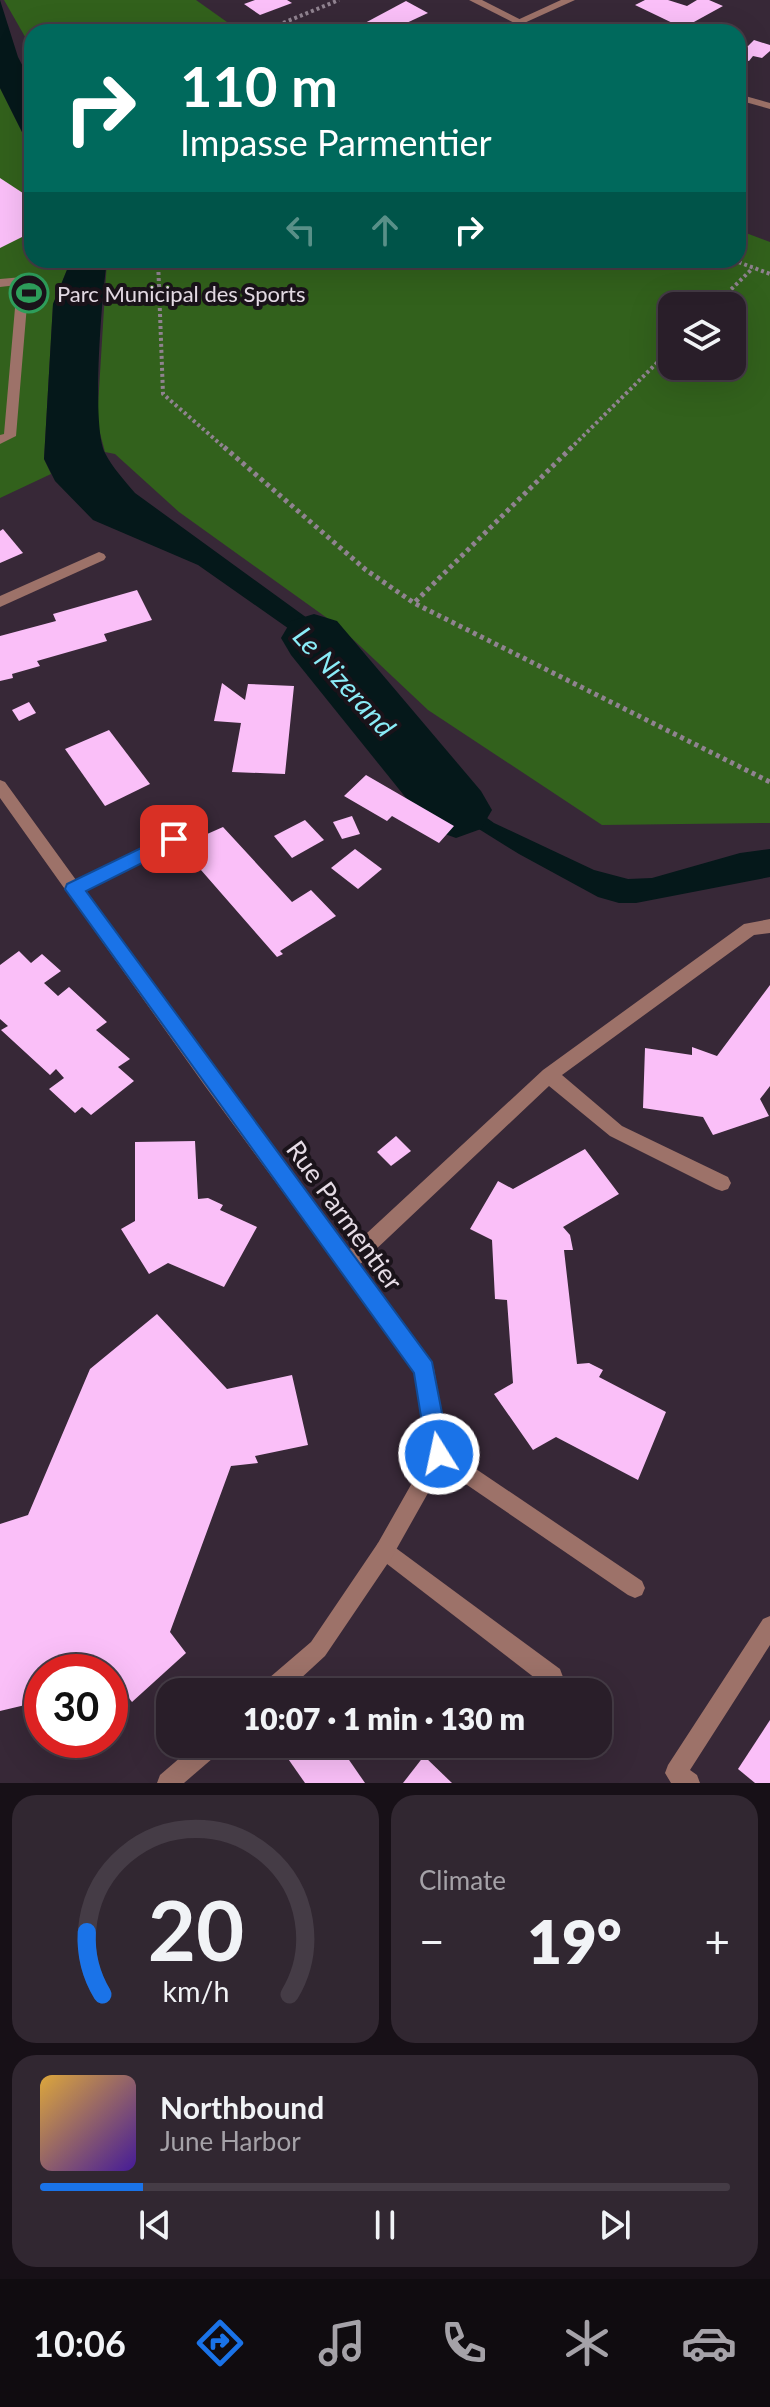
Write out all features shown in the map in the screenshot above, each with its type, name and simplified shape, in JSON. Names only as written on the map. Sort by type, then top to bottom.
[{"type":"street","points":[[474,0],[522,24]]},
{"type":"street","points":[[518,22],[570,0]]},
{"type":"street","points":[[746,99],[770,106]]},
{"type":"street","points":[[0,283],[23,281],[10,436],[0,440]]},
{"type":"street","points":[[0,602],[99,557]]},
{"type":"street","name":"Rue Parmentier","points":[[0,786],[424,1369],[439,1454]]},
{"type":"street","points":[[74,889],[174,839]]},
{"type":"street","points":[[347,1264],[549,1075],[750,929],[770,926]]},
{"type":"street","points":[[549,1075],[616,1131],[722,1183]]},
{"type":"street","points":[[286,1678],[318,1649],[385,1550],[439,1454],[635,1588]]},
{"type":"street","points":[[385,1550],[552,1677]]},
{"type":"street","points":[[689,1783],[676,1773],[770,1626]]},
{"type":"street","points":[[168,1783],[196,1758]]},
{"type":"path","points":[[280,24],[339,0]]},
{"type":"path","points":[[746,265],[770,274]]},
{"type":"path","points":[[158,268],[163,394],[366,570],[414,603],[770,782]]},
{"type":"path","points":[[728,292],[753,268]]},
{"type":"path","points":[[414,603],[658,362]]},
{"type":"green space","points":[[4,0],[196,0],[230,24],[24,24],[24,35]]},
{"type":"green space","name":"Parc Municipal des Sports","points":[[0,88],[24,136],[24,268],[68,268],[53,304],[44,459],[51,474],[0,498]]},
{"type":"green space","points":[[746,233],[770,242],[770,823],[602,825],[428,710],[341,628],[179,512],[115,454],[105,452],[97,422],[107,268],[746,268]]},
{"type":"water","points":[[0,0],[24,69],[24,136],[0,88]]},
{"type":"water","points":[[68,268],[106,268],[99,360],[99,416],[105,453],[115,469],[135,493],[347,647],[394,709],[364,723],[302,638],[198,565],[93,520],[55,481],[44,459],[53,304]]},
{"type":"water","points":[[406,725],[452,793],[494,823],[594,870],[628,879],[652,878],[740,853],[770,849],[770,877],[636,903],[619,903],[598,897],[519,854],[450,811],[376,738]]},
{"type":"building","points":[[255,0],[287,0],[292,3],[260,15],[244,4]]},
{"type":"building","points":[[645,0],[668,0],[687,6],[697,0],[709,0],[723,6],[690,24],[675,24],[635,5]]},
{"type":"building","points":[[406,1],[428,13],[404,24],[363,24]]},
{"type":"building","points":[[754,40],[770,45],[770,51],[762,58],[753,56],[749,61],[746,60],[748,46]]},
{"type":"building","points":[[0,178],[24,194],[24,236],[0,248]]},
{"type":"building","points":[[3,529],[23,553],[0,563],[0,531]]},
{"type":"building","points":[[137,590],[152,620],[104,634],[107,641],[37,661],[40,666],[0,681],[0,636],[56,621],[53,614]]},
{"type":"building","points":[[222,683],[245,700],[248,684],[294,686],[285,774],[232,772],[241,723],[214,721]]},
{"type":"building","points":[[29,702],[36,713],[19,721],[12,710]]},
{"type":"building","points":[[109,730],[150,784],[105,806],[65,749]]},
{"type":"building","points":[[366,775],[454,826],[439,843],[392,816],[387,821],[344,796]]},
{"type":"building","points":[[352,816],[360,834],[342,839],[333,822]]},
{"type":"building","points":[[305,820],[324,840],[292,858],[274,836]]},
{"type":"building","points":[[223,827],[292,902],[311,890],[336,916],[280,951],[283,954],[277,957],[180,846]]},
{"type":"building","points":[[355,849],[382,869],[358,889],[331,868]]},
{"type":"building","points":[[19,951],[31,963],[42,954],[61,971],[44,983],[58,996],[69,987],[107,1022],[96,1030],[130,1059],[118,1067],[134,1081],[91,1115],[82,1107],[75,1113],[49,1089],[64,1078],[56,1069],[50,1075],[1,1030],[8,1026],[0,1019],[0,965]]},
{"type":"building","points":[[770,985],[770,1086],[760,1099],[769,1116],[713,1135],[703,1117],[643,1108],[645,1048],[692,1055],[692,1047],[717,1056]]},
{"type":"building","points":[[396,1136],[411,1151],[391,1166],[377,1152]]},
{"type":"building","points":[[195,1141],[198,1199],[208,1198],[223,1205],[220,1210],[257,1227],[224,1287],[168,1263],[149,1274],[121,1229],[135,1221],[135,1142]]},
{"type":"building","points":[[585,1149],[619,1194],[563,1227],[570,1235],[573,1250],[564,1250],[577,1364],[589,1363],[603,1370],[599,1377],[666,1412],[638,1480],[556,1437],[533,1450],[494,1394],[513,1383],[507,1300],[495,1299],[492,1240],[470,1229],[498,1181],[513,1189]]},
{"type":"building","points":[[157,1314],[227,1389],[292,1375],[308,1445],[255,1456],[258,1463],[231,1466],[170,1632],[186,1653],[132,1702],[128,1697],[128,1654],[24,1654],[24,1705],[0,1711],[0,1524],[28,1515],[90,1369]]},
{"type":"building","points":[[770,1720],[770,1783],[755,1783],[738,1769]]},
{"type":"building","points":[[288,1758],[348,1758],[365,1783],[305,1783]]},
{"type":"building","points":[[422,1758],[426,1758],[452,1783],[403,1783]]},
{"type":"waterway","name":"Le Nizerand","points":[[314,638],[456,810]]},
{"type":"place","name":"Parc Municipal des Sports","points":[[29,293]]},
{"type":"route","points":[[174,839],[74,889],[211,1081],[424,1369],[439,1454]]}]
